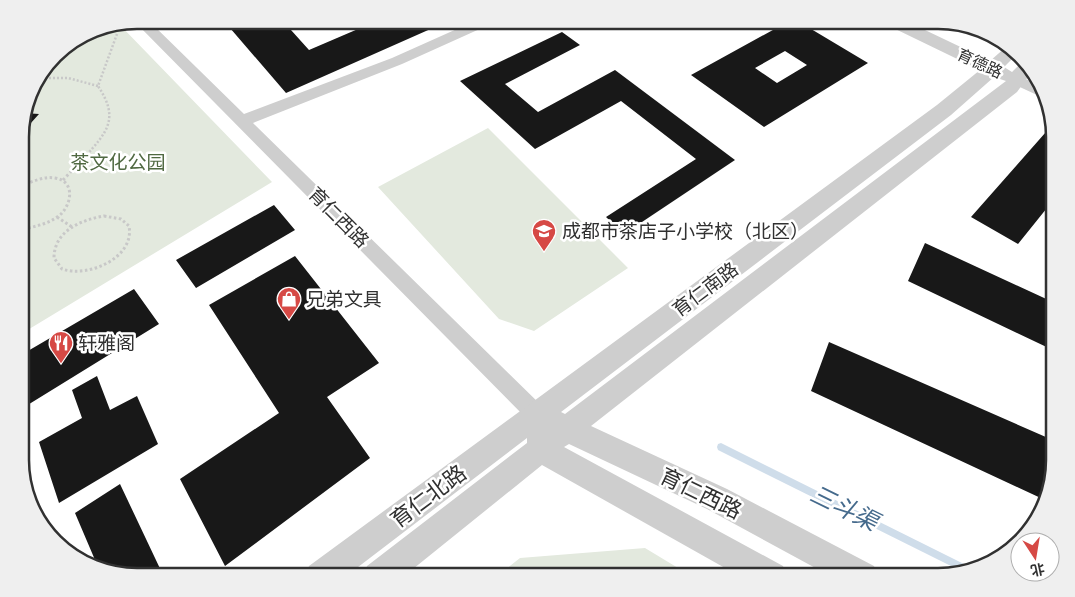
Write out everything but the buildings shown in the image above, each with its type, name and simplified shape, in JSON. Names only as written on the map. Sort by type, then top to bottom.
[{"type":"street","name":"育仁西路","points":[[149,29],[537,415],[717,499],[845,568]]},
{"type":"street","points":[[242,121],[397,61],[468,29]]},
{"type":"street","name":"育德路","points":[[910,29],[992,68],[1022,72]]},
{"type":"street","name":"育仁南路","points":[[537,415],[944,110],[1008,54]]},
{"type":"street","points":[[390,568],[661,355],[1010,88],[1022,72]]},
{"type":"street","points":[[537,415],[542,450]]},
{"type":"street","name":"育仁北路","points":[[332,568],[537,415]]},
{"type":"street","name":"育仁西路","points":[[542,450],[756,568]]},
{"type":"path","points":[[98,86],[117,34]]},
{"type":"path","points":[[47,78],[84,80],[98,86],[107,99],[110,117],[95,146],[62,180]]},
{"type":"path","points":[[29,183],[42,179],[62,180],[72,189],[72,197],[68,207],[57,218],[29,229]]},
{"type":"path","points":[[115,216],[124,221],[130,228],[130,237],[122,252],[106,265],[92,271],[78,273],[66,271],[58,266],[54,258],[54,249],[59,240],[72,227],[91,218],[115,216]]},
{"type":"path","points":[[57,218],[72,227]]},
{"type":"green space","name":"茶文化公园","points":[[125,30],[272,182],[29,329],[29,137],[32,109],[47,77],[66,56],[83,43],[102,34]]},
{"type":"green space","points":[[488,128],[628,268],[534,331],[499,319],[378,187]]},
{"type":"green space","points":[[645,548],[678,568],[507,568],[520,558]]},
{"type":"waterway","name":"三斗渠","points":[[721,447],[959,566]]},
{"type":"place","name":"成都市茶店子小学校（北区）","points":[[544,252]]},
{"type":"place","name":"兄弟文具","points":[[289,320]]},
{"type":"place","name":"轩雅阁","points":[[61,364]]}]
